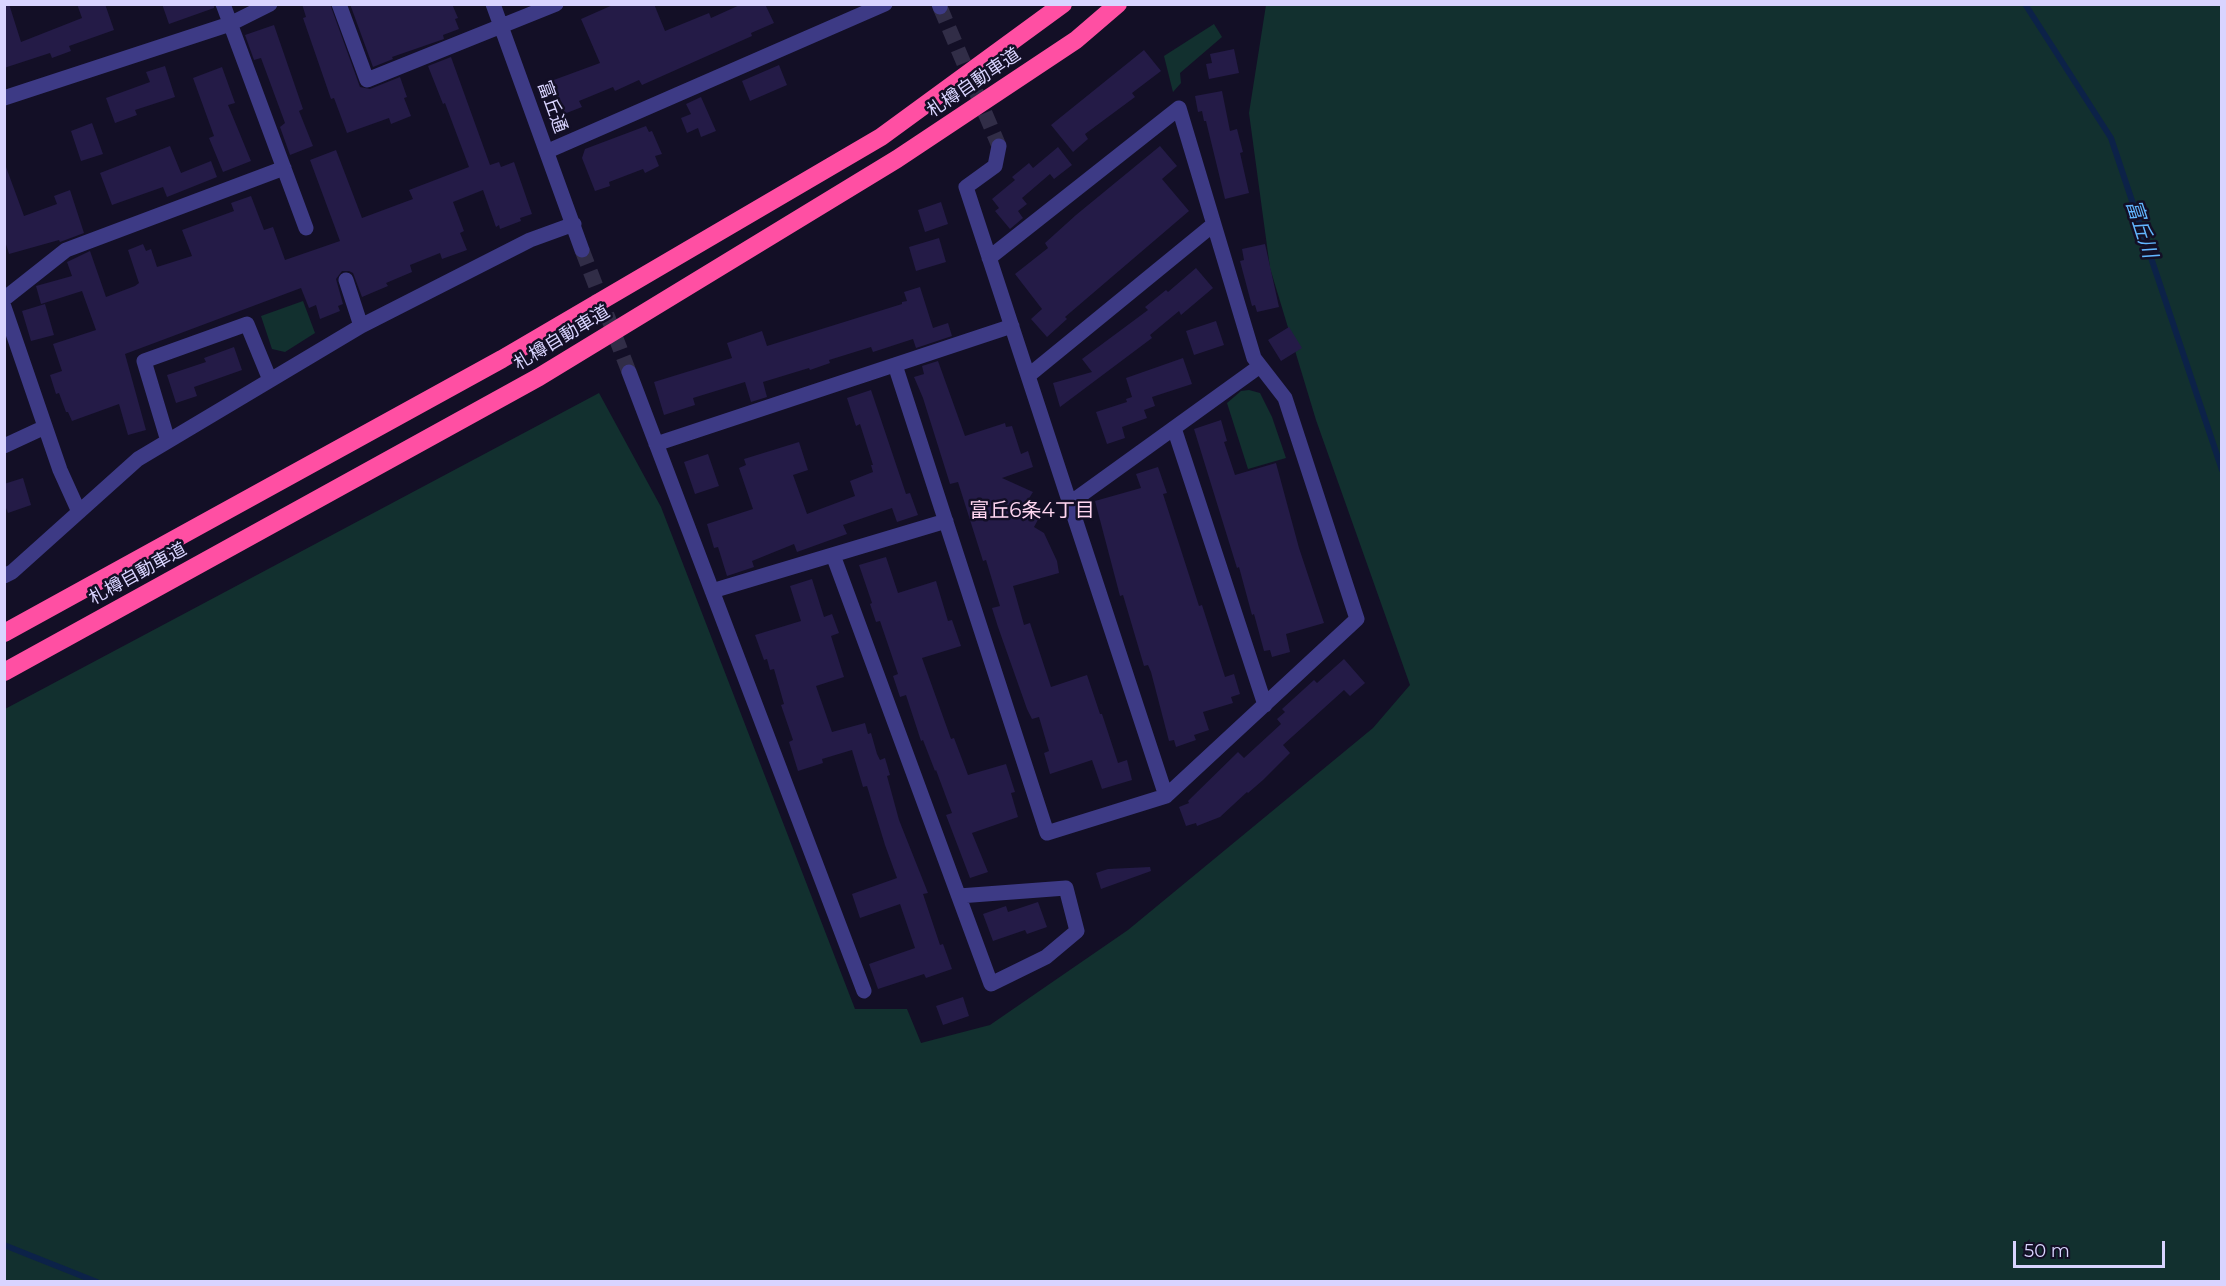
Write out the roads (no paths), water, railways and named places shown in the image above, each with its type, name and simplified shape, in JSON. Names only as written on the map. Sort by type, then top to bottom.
[{"type":"highway","name":"札樽自動車道","points":[[4,633],[502,359],[881,137],[1063,4]]},
{"type":"highway","name":"札樽自動車道","points":[[4,672],[539,377],[897,159],[1076,40],[1118,4]]},
{"type":"street","points":[[223,4],[306,228]]},
{"type":"street","points":[[4,98],[230,24],[270,4]]},
{"type":"street","points":[[339,4],[367,80],[556,4]]},
{"type":"street","name":"富丘通","points":[[493,4],[582,250]]},
{"type":"street","points":[[548,151],[885,4]]},
{"type":"street","points":[[895,365],[1047,833],[1166,796],[1357,619],[1285,398],[1254,358],[1179,108],[989,258]]},
{"type":"street","points":[[999,146],[995,166],[966,187],[1166,796]]},
{"type":"street","points":[[4,299],[66,250],[284,168]]},
{"type":"street","points":[[4,576],[12,572],[138,459],[361,326],[530,240],[574,224]]},
{"type":"street","points":[[1028,376],[1214,224]]},
{"type":"street","points":[[346,280],[361,326]]},
{"type":"street","points":[[4,307],[60,470],[79,512]]},
{"type":"street","points":[[168,441],[144,361],[247,324],[270,380]]},
{"type":"street","points":[[656,444],[1012,326]]},
{"type":"street","points":[[1070,503],[1260,366]]},
{"type":"street","points":[[629,372],[864,991]]},
{"type":"street","points":[[4,446],[45,427]]},
{"type":"street","points":[[1174,428],[1265,705]]},
{"type":"street","points":[[712,591],[946,521]]},
{"type":"street","points":[[833,555],[991,984],[1046,957],[1077,931],[1066,888],[959,896]]},
{"type":"waterway","name":"富丘川","points":[[2025,4],[2111,138],[2222,470]]},
{"type":"waterway","points":[[4,1245],[97,1282]]},
{"type":"tunnel","points":[[940,7],[999,146]]},
{"type":"tunnel","points":[[582,250],[629,372]]},
{"type":"district","name":"富丘6条4丁目","points":[[1032,511]]}]
